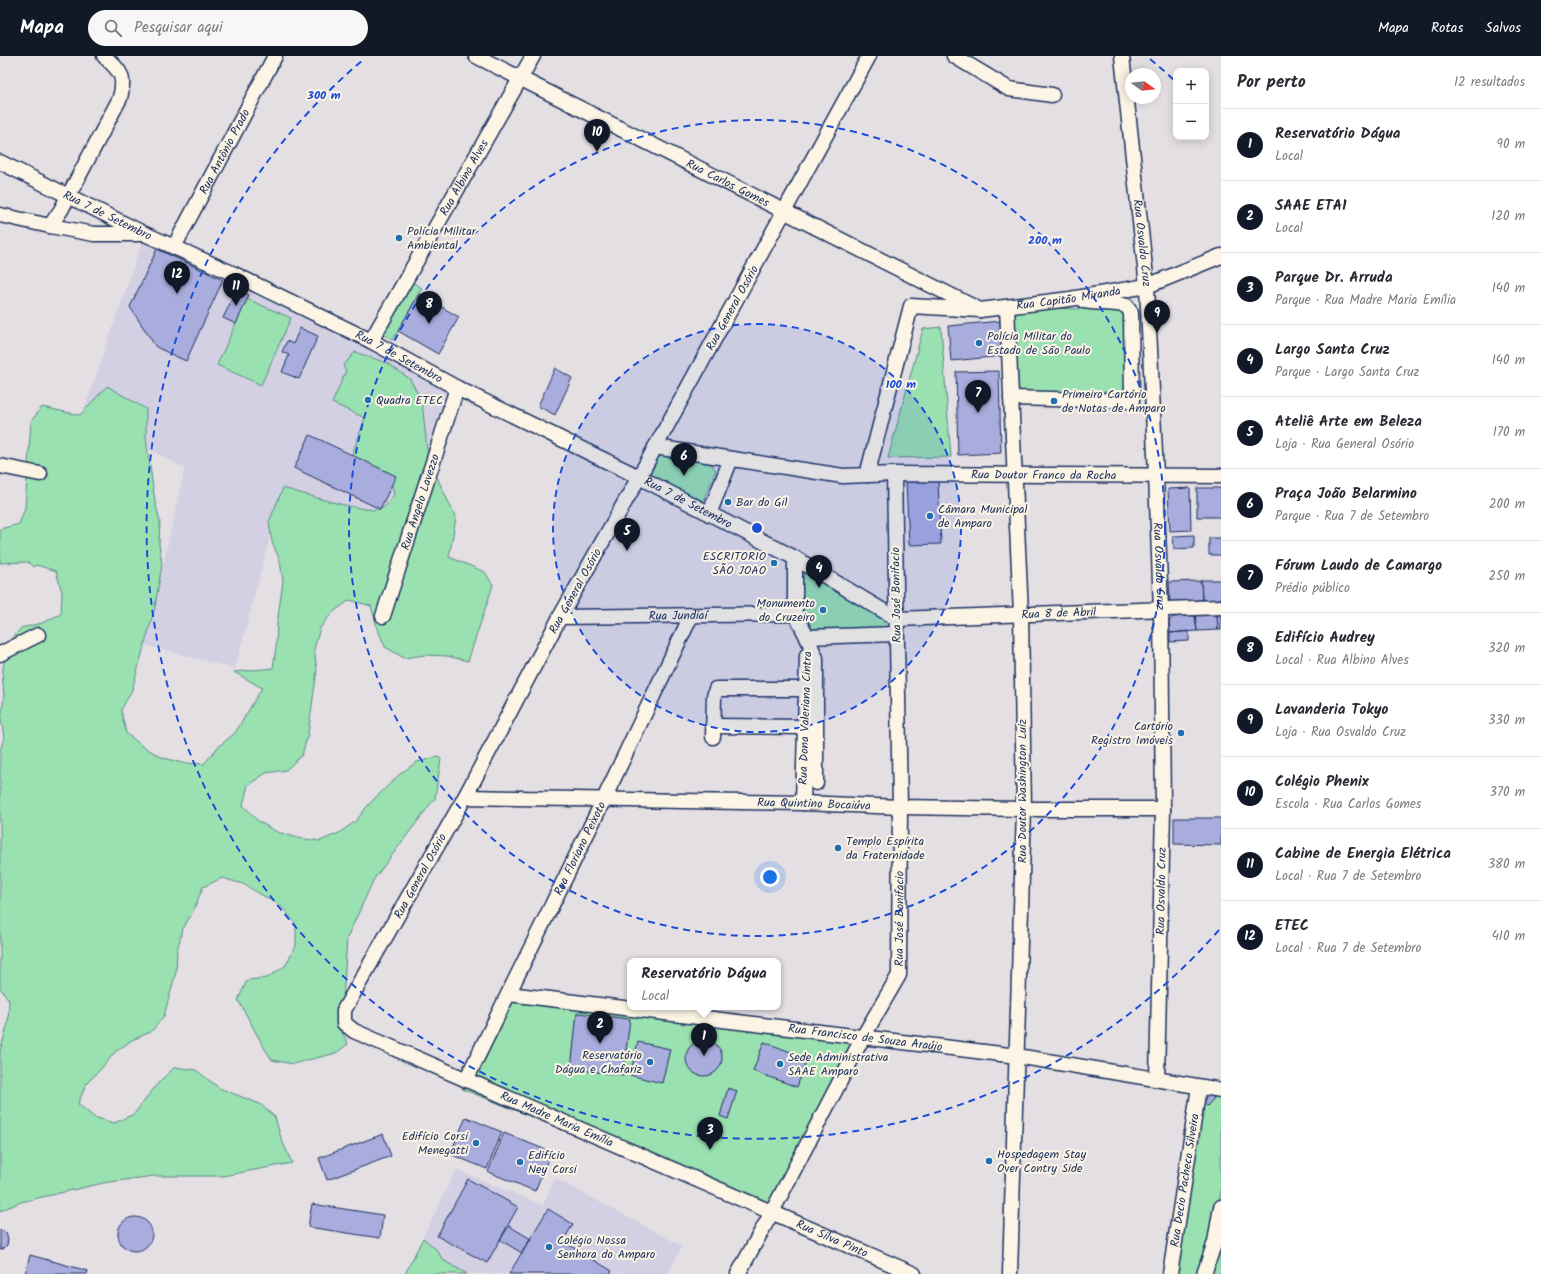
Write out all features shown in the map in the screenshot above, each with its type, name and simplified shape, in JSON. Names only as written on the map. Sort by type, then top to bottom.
[{"type":"street","points":[[50,226],[70,195],[120,98],[123,85],[119,70],[104,56]]},
{"type":"street","name":"Rua Antônio Prado","points":[[174,247],[275,56]]},
{"type":"street","name":"Rua Carlos Gomes","points":[[476,56],[980,310]]},
{"type":"street","name":"Rua Albino Alves","points":[[371,341],[533,56]]},
{"type":"street","name":"Rua General Osório","points":[[344,1023],[344,1010],[464,797],[560,617],[639,477],[869,56]]},
{"type":"street","points":[[954,56],[1009,89],[1052,95]]},
{"type":"street","name":"Rua Osvaldo Cruz","points":[[1122,56],[1147,286],[1161,610],[1163,809],[1157,1079]]},
{"type":"street","name":"Rua 7 de Setembro","points":[[0,162],[70,195],[145,234],[234,274],[371,341],[457,388],[639,477],[795,558],[897,619]]},
{"type":"street","points":[[0,215],[94,234],[145,234]]},
{"type":"street","name":"Rua Capitão Miranda","points":[[867,475],[911,306],[980,310],[1147,286],[1221,256]]},
{"type":"street","points":[[1011,398],[1132,401],[1131,313],[1127,306],[1115,303],[1095,303],[1070,298]]},
{"type":"street","name":"Rua Doutor Washington Luiz","points":[[1007,307],[1021,614],[1024,810],[1010,1274]]},
{"type":"street","name":"Rua Ângelo Lavezzo","points":[[383,616],[457,388]]},
{"type":"street","name":"Rua Doutor Franco da Rocha","points":[[655,447],[843,476],[894,474],[1221,476]]},
{"type":"street","points":[[709,514],[731,459]]},
{"type":"street","points":[[0,466],[40,474]]},
{"type":"street","name":"Rua José Bonifacio","points":[[738,1274],[863,1037],[899,975],[900,807],[894,474]]},
{"type":"street","points":[[795,558],[795,614],[807,637],[897,634]]},
{"type":"street","name":"Rua 8 de Abril","points":[[897,619],[1221,607]]},
{"type":"street","name":"Rua Jundiaí","points":[[560,617],[795,614]]},
{"type":"street","name":"Rua Floriano Peixoto","points":[[466,1080],[604,799],[691,616]]},
{"type":"street","points":[[0,654],[38,635]]},
{"type":"street","name":"Rua Dona Valeriana Cintra","points":[[803,803],[807,637]]},
{"type":"street","name":"Rua Dona Valeriana Cintra","points":[[807,637],[816,658],[816,783]]},
{"type":"street","points":[[804,727],[713,732],[714,697],[716,689],[805,689]]},
{"type":"street","name":"Rua Quintino Bocaiúva","points":[[464,797],[803,803],[1024,810],[1163,809]]},
{"type":"street","name":"Rua Francisco de Souza Araújo","points":[[509,994],[627,1008]]},
{"type":"street","name":"Rua Francisco de Souza Araújo","points":[[641,1010],[1017,1056],[1221,1090]]},
{"type":"street","name":"Rua Madre Maria Emília","points":[[344,1023],[354,1032],[772,1212]]},
{"type":"street","name":"Rua Decio Pacheco Silveira","points":[[1170,1274],[1199,1087]]},
{"type":"street","points":[[1204,1274],[1215,1242],[1221,1207]]},
{"type":"street","name":"Rua Silva Pinto","points":[[772,1212],[914,1274]]},
{"type":"shaded area","points":[[145,234],[457,388],[405,550],[283,488],[235,669],[145,645],[185,468],[82,416]]},
{"type":"shaded area","points":[[456,1170],[543,1205],[555,1178],[682,1246],[668,1274],[405,1274]]},
{"type":"green space","points":[[408,280],[422,288],[393,340],[379,332]]},
{"type":"green space","points":[[247,299],[291,318],[261,385],[217,365]]},
{"type":"green space","points":[[1007,307],[1118,310],[1126,315],[1124,401],[1011,398]]},
{"type":"green space","points":[[941,327],[951,457],[888,458],[923,329]]},
{"type":"green space","points":[[355,352],[387,363],[410,379],[422,402],[428,458],[456,518],[449,557],[485,572],[493,585],[468,661],[447,656],[425,655],[404,658],[385,647],[371,606],[350,600],[333,612],[320,628],[314,649],[317,670],[308,734],[302,755],[286,770],[266,773],[248,785],[243,805],[258,821],[277,832],[298,838],[320,841],[339,833],[356,821],[369,804],[400,774],[417,762],[438,757],[441,759],[435,798],[374,879],[347,938],[341,1030],[348,1044],[336,1053],[293,1064],[272,1060],[238,1000],[247,980],[267,978],[285,966],[296,946],[296,924],[281,906],[243,884],[222,878],[203,887],[195,907],[183,929],[177,950],[176,972],[164,1016],[151,1032],[132,1040],[114,1053],[86,1084],[78,1104],[94,1117],[114,1123],[134,1114],[159,1082],[175,1067],[196,1070],[219,1088],[260,1104],[275,1117],[281,1138],[292,1163],[223,1176],[154,1176],[103,1183],[21,1202],[0,1211],[0,1051],[8,1023],[9,1000],[0,988],[0,751],[4,738],[1,718],[4,696],[2,673],[8,644],[21,628],[42,623],[61,614],[62,592],[56,571],[36,565],[33,567],[28,562],[0,563],[0,529],[19,524],[25,508],[31,421],[42,407],[80,415],[107,386],[146,409],[146,439],[155,501],[160,522],[159,544],[162,564],[155,607],[132,690],[121,710],[126,733],[142,746],[161,757],[182,763],[204,764],[217,748],[235,733],[262,688],[234,672],[273,668],[283,581],[280,561],[272,542],[269,522],[283,488],[348,506],[373,510],[383,508],[394,495],[392,485],[360,468],[352,455],[365,418],[332,403],[346,371],[343,366]]},
{"type":"green space","points":[[659,455],[667,455],[711,464],[716,470],[703,501],[657,479],[651,473]]},
{"type":"green space","points":[[801,561],[890,621],[890,629],[806,635],[795,614]]},
{"type":"green space","points":[[509,995],[861,1037],[771,1211],[462,1089]]},
{"type":"green space","points":[[1201,1092],[1221,1095],[1221,1191],[1211,1243],[1200,1274],[1172,1274]]},
{"type":"green space","points":[[1221,1235],[1221,1274],[1208,1274]]},
{"type":"green space","points":[[423,1238],[437,1250],[443,1260],[467,1274],[405,1274]]},
{"type":"building","points":[[157,249],[223,280],[186,361],[156,347],[130,307]]},
{"type":"building","points":[[237,289],[249,295],[236,324],[223,318]]},
{"type":"building","points":[[419,294],[459,317],[438,354],[398,331]]},
{"type":"building","name":"Polícia Militar do Estado de São Paulo","points":[[1000,321],[1003,356],[951,361],[948,326]]},
{"type":"building","points":[[300,328],[318,336],[299,379],[282,372],[289,355],[282,352],[287,341],[293,344]]},
{"type":"building","points":[[555,368],[572,378],[555,415],[538,406]]},
{"type":"building","points":[[999,371],[1001,453],[958,455],[956,372]]},
{"type":"building","points":[[310,435],[396,476],[380,509],[294,468]]},
{"type":"building","name":"Câmara Municipal de Amparo","points":[[938,480],[941,544],[909,545],[906,481]]},
{"type":"building","points":[[1190,488],[1191,530],[1170,531],[1168,489]]},
{"type":"building","points":[[1197,488],[1221,488],[1221,517],[1197,517]]},
{"type":"building","points":[[1194,535],[1194,548],[1174,549],[1173,536]]},
{"type":"building","points":[[1209,538],[1221,538],[1221,555],[1209,555]]},
{"type":"building","points":[[1201,580],[1221,580],[1221,600],[1202,600]]},
{"type":"building","points":[[1201,581],[1202,600],[1170,602],[1169,582]]},
{"type":"building","points":[[1217,613],[1221,613],[1221,630],[1218,630]]},
{"type":"building","points":[[1217,613],[1218,630],[1197,631],[1195,615]]},
{"type":"building","points":[[1195,615],[1197,631],[1170,633],[1169,621],[1173,617]]},
{"type":"building","points":[[1189,631],[1189,641],[1170,642],[1170,633]]},
{"type":"building","points":[[1174,818],[1221,818],[1221,845],[1174,844]]},
{"type":"building","points":[[577,1013],[630,1019],[623,1075],[571,1069]]},
{"type":"building","points":[[704,1040],[714,1043],[719,1048],[722,1058],[719,1068],[714,1073],[704,1076],[694,1073],[689,1068],[686,1058],[689,1048],[694,1043]]},
{"type":"building","name":"Reservatório Dágua e Chafariz","points":[[638,1042],[670,1049],[662,1083],[630,1075]]},
{"type":"building","name":"Sede Administrativa SAAE Amparo","points":[[764,1042],[807,1058],[797,1087],[753,1071]]},
{"type":"building","points":[[728,1088],[737,1091],[728,1119],[720,1116]]},
{"type":"building","points":[[1205,1094],[1212,1095],[1214,1098],[1207,1106],[1204,1103]]},
{"type":"building","name":"Edifício Corsi Menegatti","points":[[466,1117],[502,1132],[487,1169],[450,1154]]},
{"type":"building","name":"Edifício Ney Corsi","points":[[504,1133],[551,1152],[535,1191],[488,1172]]},
{"type":"building","points":[[383,1134],[391,1156],[327,1180],[319,1158]]},
{"type":"building","points":[[468,1179],[518,1207],[487,1263],[437,1236]]},
{"type":"building","points":[[312,1204],[383,1215],[380,1238],[308,1227]]},
{"type":"building","name":"Colégio Nossa Senhora do Amparo","points":[[548,1209],[573,1224],[563,1241],[612,1271],[610,1274],[509,1274]]},
{"type":"building","points":[[138,1217],[147,1222],[151,1227],[151,1241],[147,1246],[142,1250],[132,1251],[128,1250],[119,1241],[118,1231],[119,1227],[128,1218]]},
{"type":"building","points":[[509,1226],[531,1239],[522,1253],[500,1240]]},
{"type":"building","points":[[0,1230],[6,1233],[8,1239],[7,1245],[0,1250]]},
{"type":"building","points":[[30,1255],[88,1271],[87,1274],[25,1274]]},
{"type":"place","name":"Colégio Phenix","points":[[597,152]]},
{"type":"place","name":"Polícia Militar Ambiental","points":[[399,238]]},
{"type":"place","name":"ETEC","points":[[177,294]]},
{"type":"place","name":"Cabine de Energia Elétrica","points":[[236,306]]},
{"type":"place","name":"Edifício Audrey","points":[[429,324]]},
{"type":"place","name":"Lavanderia Tokyo","points":[[1157,333]]},
{"type":"place","name":"Polícia Militar do Estado de São Paulo","points":[[979,343]]},
{"type":"place","name":"Quadra ETEC","points":[[368,400]]},
{"type":"place","name":"Primeiro Cartório de Notas de Amparo","points":[[1054,401]]},
{"type":"place","name":"Fórum Laudo de Camargo","points":[[978,413]]},
{"type":"place","name":"Praça João Belarmino","points":[[684,476]]},
{"type":"place","name":"Bar do Gil","points":[[728,502]]},
{"type":"place","name":"Câmara Municipal de Amparo","points":[[930,516]]},
{"type":"place","name":"Ateliê Arte em Beleza","points":[[627,551]]},
{"type":"place","name":"ESCRITORIO SÃO JOAO","points":[[774,563]]},
{"type":"place","name":"Largo Santa Cruz","points":[[819,588]]},
{"type":"place","name":"Monumento do Cruzeiro","points":[[823,610]]},
{"type":"place","name":"Cartório Registro Imóveis","points":[[1181,733]]},
{"type":"place","name":"Templo Espírita da Fraternidade","points":[[838,848]]},
{"type":"place","name":"SAAE ETA1","points":[[600,1044]]},
{"type":"place","name":"Reservatório Dágua","points":[[704,1056]]},
{"type":"place","name":"Reservatório Dágua e Chafariz","points":[[650,1062]]},
{"type":"place","name":"Sede Administrativa SAAE Amparo","points":[[780,1064]]},
{"type":"place","name":"Edifício Corsi Menegatti","points":[[476,1143]]},
{"type":"place","name":"Parque Dr. Arruda","points":[[710,1150]]},
{"type":"place","name":"Hospedagem Stay Over Contry Side","points":[[989,1161]]},
{"type":"place","name":"Edifício Ney Corsi","points":[[520,1162]]},
{"type":"place","name":"Colégio Nossa Senhora do Amparo","points":[[549,1247]]}]
